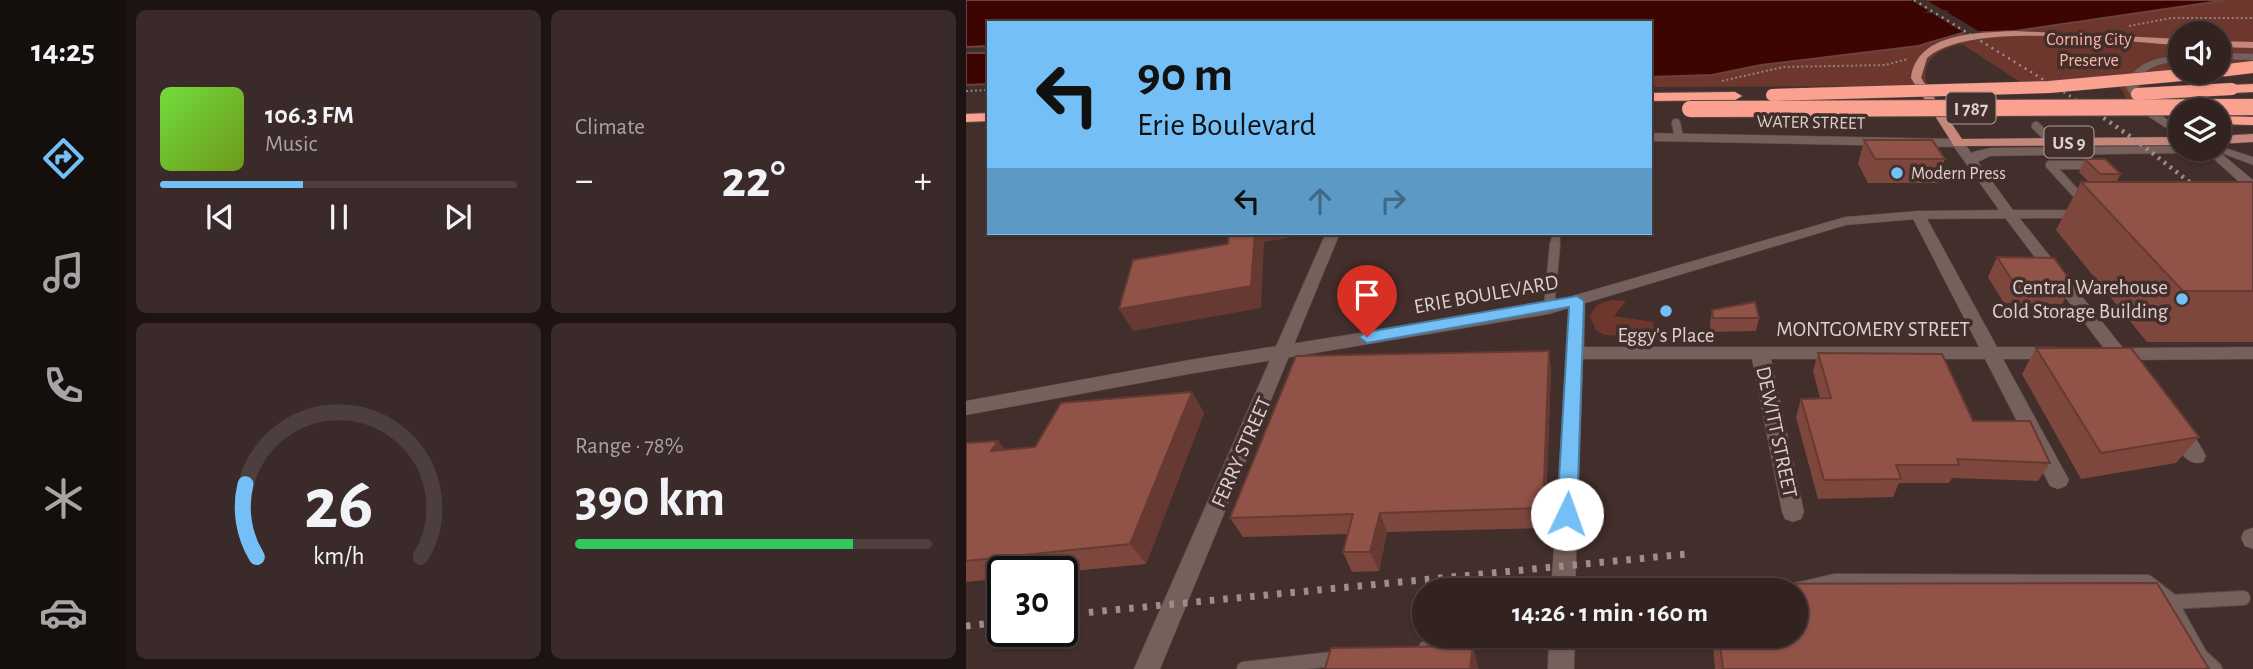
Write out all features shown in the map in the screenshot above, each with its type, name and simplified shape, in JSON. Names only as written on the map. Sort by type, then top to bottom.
[{"type":"highway","points":[[2231,69],[2253,67]]},
{"type":"highway","points":[[1735,96],[2049,87],[2168,76]]},
{"type":"highway","name":"I 787","points":[[1652,97],[2084,96],[2253,88]]},
{"type":"highway","points":[[966,104],[987,103]]},
{"type":"highway","name":"I 787","points":[[1652,110],[2253,107]]},
{"type":"highway","points":[[1690,110],[1906,117],[2168,130]]},
{"type":"highway","points":[[966,118],[987,117]]},
{"type":"highway","points":[[2231,120],[2253,121]]},
{"type":"highway","points":[[966,130],[987,130]]},
{"type":"main road","points":[[1958,143],[1918,85],[1916,71],[1923,57],[1932,49],[1973,37],[2009,35],[2168,42]]},
{"type":"main road","points":[[2231,44],[2253,45]]},
{"type":"main road","name":"WATER STREET","points":[[1958,143],[2053,142],[2168,132]]},
{"type":"main road","points":[[2231,139],[2253,138]]},
{"type":"street","points":[[2231,56],[2253,57]]},
{"type":"street","points":[[2168,61],[2143,68],[2135,75],[2132,87],[2144,109],[2168,124]]},
{"type":"street","name":"WATER STREET","points":[[1652,137],[1958,143]]},
{"type":"street","points":[[1958,143],[2009,214],[2134,374]]},
{"type":"street","points":[[1972,161],[1978,155],[1990,152],[2168,150]]},
{"type":"street","points":[[2231,154],[2253,161]]},
{"type":"street","points":[[2222,161],[2253,187]]},
{"type":"street","name":"ERIE BOULEVARD","points":[[966,408],[1549,308],[1845,221],[1918,215],[2101,214]]},
{"type":"street","points":[[1918,215],[2058,480]]},
{"type":"street","name":"FERRY STREET","points":[[1147,669],[1285,352],[1332,235]]},
{"type":"street","points":[[1564,578],[1577,301]]},
{"type":"street","name":"DEWITT STREET","points":[[1760,352],[1793,512]]},
{"type":"street","name":"MONTGOMERY STREET","points":[[1576,353],[2253,353]]},
{"type":"street","points":[[2165,415],[2196,456]]},
{"type":"street","points":[[1561,669],[1562,648]]},
{"type":"lane","points":[[1676,123],[1679,137]]},
{"type":"lane","points":[[2036,126],[2053,142]]},
{"type":"lane","points":[[2101,214],[2076,193],[2050,165],[2105,165]]},
{"type":"lane","points":[[2076,193],[2087,193]]},
{"type":"lane","points":[[1549,308],[1556,235]]},
{"type":"lane","points":[[1808,587],[1835,581],[2147,582],[2171,602],[2200,654],[2215,669]]},
{"type":"lane","points":[[2171,602],[2243,598]]},
{"type":"lane","points":[[1410,650],[1427,648]]},
{"type":"lane","points":[[1244,669],[1355,656]]},
{"type":"path","points":[[966,90],[987,90]]},
{"type":"green space","name":"Corning City Preserve","points":[[2227,0],[2253,0],[2253,64],[2231,66],[2231,21],[2168,21],[2168,74],[2147,77],[2139,91],[2155,112],[2168,119],[2168,129],[2139,111],[2127,100],[2116,78],[2023,84],[1962,44],[1939,52],[1933,57],[1926,69],[1927,86],[1652,87],[1652,77],[1712,75],[1761,65],[1918,46],[1962,33],[2015,31]]},
{"type":"green space","points":[[1613,300],[1626,301],[1614,316],[1653,322],[1654,337],[1604,335],[1596,330],[1590,317],[1592,313],[1598,305]]},
{"type":"shaded area","points":[[966,0],[2227,0],[2015,31],[1962,33],[1918,46],[1761,65],[1712,75],[1652,77],[1652,21],[987,21],[987,46],[966,47]]},
{"type":"shaded area","points":[[966,53],[987,53],[987,84],[966,85]]},
{"type":"pier","points":[[1911,0],[1926,0],[1950,11],[1947,12],[1985,35],[1969,36],[1932,13],[1923,13],[1929,11]]},
{"type":"building","points":[[1864,140],[1932,140],[1945,159],[1875,159]]},
{"type":"building","points":[[2085,159],[2105,159],[2121,174],[2100,174]]},
{"type":"building","points":[[2081,182],[2253,182],[2253,291],[2183,291]]},
{"type":"building","points":[[1229,235],[1255,235],[1251,286],[1119,309],[1133,260],[1228,244]]},
{"type":"building","points":[[1997,257],[2054,258],[2073,284],[2014,283]]},
{"type":"building","points":[[1755,302],[1759,318],[1713,318],[1712,310]]},
{"type":"building","points":[[2036,348],[2131,348],[2199,437],[2101,453]]},
{"type":"building","points":[[1549,351],[1543,508],[1380,513],[1370,552],[1343,552],[1353,514],[1230,518],[1296,356]]},
{"type":"building","points":[[1818,353],[1942,354],[1973,421],[2030,421],[2050,463],[1957,459],[1959,465],[1896,465],[1901,479],[1824,480],[1801,399],[1831,398]]},
{"type":"building","points":[[1192,392],[1130,544],[1014,556],[987,556],[987,559],[966,561],[966,443],[998,441],[991,451],[1035,447],[1061,403]]},
{"type":"building","points":[[2157,583],[2209,669],[1723,669],[1721,648],[1808,648],[1808,584]]},
{"type":"building","points":[[1331,648],[1473,648],[1470,669],[1325,669]]},
{"type":"railway","points":[[1914,0],[2087,106]]},
{"type":"railway","points":[[2087,106],[2206,195]]},
{"type":"railway","points":[[1078,613],[1687,554]]},
{"type":"railway","points":[[966,626],[987,624]]},
{"type":"place","name":"Modern Press","points":[[1897,173]]},
{"type":"place","name":"Central Warehouse Cold Storage Building","points":[[2182,299]]},
{"type":"place","name":"Eggy's Place","points":[[1666,311]]},
{"type":"route","points":[[1367,337],[1549,308],[1577,301],[1567,514]]}]
